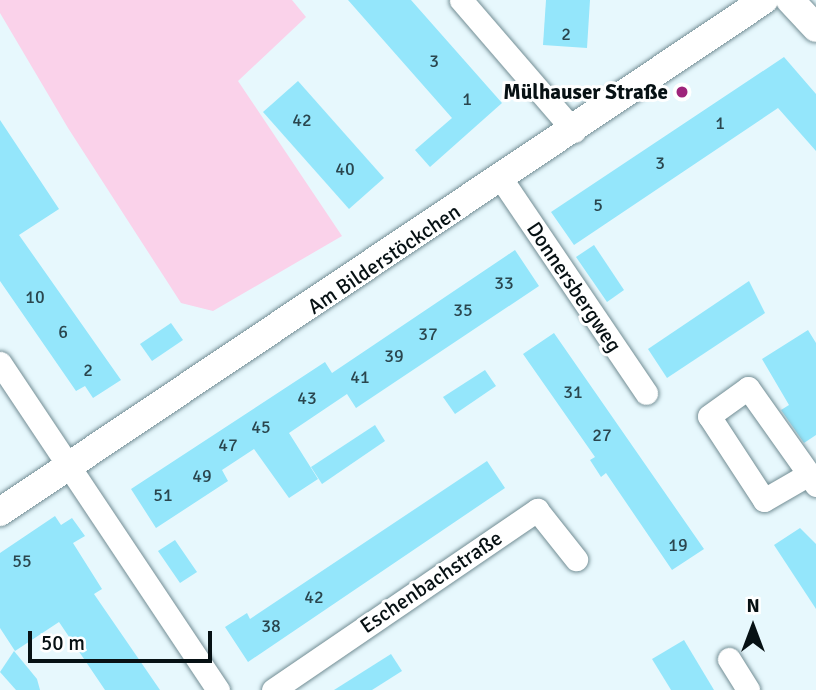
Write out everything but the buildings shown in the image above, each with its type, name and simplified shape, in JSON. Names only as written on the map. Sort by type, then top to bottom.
[{"type":"street","points":[[461,0],[574,131]]},
{"type":"street","name":"Am Bilderstöckchen","points":[[0,512],[502,180],[764,0]]},
{"type":"street","points":[[790,0],[816,29]]},
{"type":"street","name":"Donnersbergweg","points":[[502,180],[646,393]]},
{"type":"street","points":[[0,363],[218,690]]},
{"type":"street","points":[[748,388],[812,479],[764,500],[709,416],[748,388]]},
{"type":"street","name":"Eschenbachstraße","points":[[272,690],[537,510],[576,559]]},
{"type":"street","points":[[729,659],[748,690]]},
{"type":"shaded area","points":[[0,0],[292,0],[306,17],[238,81],[342,236],[213,311],[181,303],[68,128],[0,13]]},
{"type":"place","name":"Mülhauser Straße","points":[[682,92]]}]
